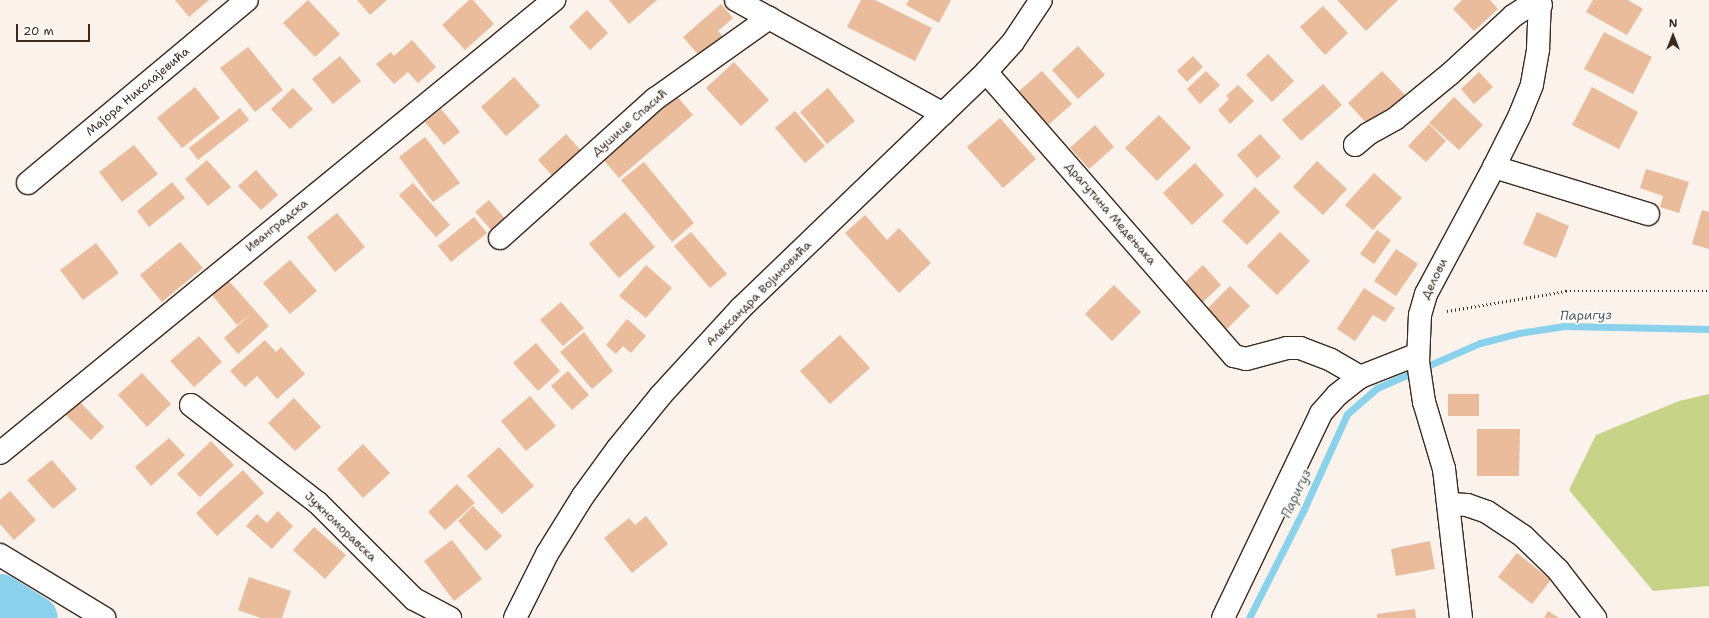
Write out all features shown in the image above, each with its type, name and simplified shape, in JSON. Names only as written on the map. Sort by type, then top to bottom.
[{"type":"street","name":"Мајора Николајевића","points":[[28,184],[247,0]]},
{"type":"street","name":"Иванградска","points":[[0,453],[554,0]]},
{"type":"street","points":[[736,0],[943,114]]},
{"type":"street","name":"Александра Војиновића","points":[[515,618],[547,554],[583,496],[618,448],[661,395],[741,308],[986,72],[1013,42],[1041,0]]},
{"type":"street","name":"Делови","points":[[1355,145],[1368,134],[1400,115],[1450,74],[1513,16],[1540,2],[1538,49],[1532,84],[1519,117],[1494,167],[1426,294],[1420,315],[1418,358],[1424,402],[1444,469],[1461,618]]},
{"type":"street","name":"Душице Спасић","points":[[500,238],[655,99],[769,18]]},
{"type":"street","name":"Драгутина Медењака","points":[[986,72],[1234,356],[1246,359],[1287,348],[1300,348],[1331,360],[1360,377]]},
{"type":"street","points":[[1494,167],[1648,214]]},
{"type":"street","points":[[1223,618],[1321,413],[1337,395],[1360,377],[1418,358]]},
{"type":"street","name":"Јужноморавска","points":[[192,405],[318,503],[414,599],[450,618]]},
{"type":"street","points":[[1449,504],[1467,505],[1487,512],[1523,536],[1558,570],[1595,618]]},
{"type":"street","points":[[0,555],[104,618]]},
{"type":"path","points":[[1420,315],[1566,291],[1709,291]]},
{"type":"green space","points":[[1709,394],[1709,586],[1653,591],[1569,490],[1596,435],[1679,401]]},
{"type":"building","points":[[175,0],[209,0],[189,17]]},
{"type":"building","points":[[308,0],[340,34],[315,57],[283,23]]},
{"type":"building","points":[[357,0],[387,0],[370,15]]},
{"type":"building","points":[[469,0],[473,0],[494,24],[465,50],[442,25]]},
{"type":"building","points":[[609,0],[657,0],[629,24]]},
{"type":"building","points":[[861,0],[875,0],[932,28],[915,61],[847,27]]},
{"type":"building","points":[[909,0],[951,0],[939,23],[906,5]]},
{"type":"building","points":[[1337,0],[1398,0],[1366,31]]},
{"type":"building","points":[[1462,0],[1490,0],[1498,9],[1474,31],[1453,9]]},
{"type":"building","points":[[1593,0],[1628,0],[1643,9],[1627,35],[1586,12]]},
{"type":"building","points":[[721,4],[733,18],[718,31],[725,39],[702,59],[683,37]]},
{"type":"building","points":[[1323,6],[1348,33],[1325,55],[1300,27]]},
{"type":"building","points":[[587,10],[608,33],[590,50],[569,27]]},
{"type":"building","points":[[1604,32],[1652,57],[1633,94],[1584,69]]},
{"type":"building","points":[[412,40],[436,67],[418,83],[408,72],[394,84],[376,64],[391,52],[394,56]]},
{"type":"building","points":[[1078,46],[1105,75],[1078,99],[1052,70]]},
{"type":"building","points":[[248,47],[283,90],[255,112],[220,68]]},
{"type":"building","points":[[1268,54],[1294,81],[1272,102],[1246,75]]},
{"type":"building","points":[[340,56],[361,81],[333,104],[312,79]]},
{"type":"building","points":[[1193,56],[1203,67],[1187,82],[1177,71]]},
{"type":"building","points":[[734,62],[769,100],[741,126],[706,88]]},
{"type":"building","points":[[1042,71],[1072,104],[1048,125],[1019,91]]},
{"type":"building","points":[[1206,71],[1220,85],[1200,104],[1187,89]]},
{"type":"building","points":[[1382,71],[1405,95],[1370,127],[1348,103]]},
{"type":"building","points":[[1479,72],[1493,87],[1474,104],[1461,89]]},
{"type":"building","points":[[514,77],[540,106],[506,136],[481,107]]},
{"type":"building","points":[[1323,84],[1342,105],[1301,141],[1282,120]]},
{"type":"building","points":[[1238,85],[1254,101],[1230,124],[1218,110],[1229,99],[1226,96]]},
{"type":"building","points":[[195,87],[220,118],[182,148],[157,118]]},
{"type":"building","points":[[1592,87],[1638,112],[1619,149],[1572,125]]},
{"type":"building","points":[[293,88],[313,109],[290,129],[271,109]]},
{"type":"building","points":[[828,88],[855,121],[827,144],[800,112]]},
{"type":"building","points":[[676,95],[693,115],[619,178],[602,158]]},
{"type":"building","points":[[1454,97],[1483,125],[1459,150],[1429,123]]},
{"type":"building","points":[[240,108],[249,120],[198,160],[189,148]]},
{"type":"building","points":[[441,109],[460,132],[444,145],[425,122]]},
{"type":"building","points":[[795,111],[825,146],[805,163],[775,128]]},
{"type":"building","points":[[1159,115],[1191,148],[1157,181],[1125,148]]},
{"type":"building","points":[[1000,118],[1036,159],[1003,188],[967,147]]},
{"type":"building","points":[[1429,124],[1446,141],[1426,162],[1408,146]]},
{"type":"building","points":[[1095,125],[1114,147],[1089,169],[1070,148]]},
{"type":"building","points":[[566,134],[585,155],[557,181],[538,160]]},
{"type":"building","points":[[1260,134],[1281,157],[1257,178],[1237,155]]},
{"type":"building","points":[[425,137],[460,183],[433,202],[399,157]]},
{"type":"building","points":[[134,145],[158,174],[122,202],[99,172]]},
{"type":"building","points":[[207,160],[231,187],[208,206],[185,179]]},
{"type":"building","points":[[1317,161],[1347,189],[1323,215],[1293,187]]},
{"type":"building","points":[[644,162],[694,223],[672,242],[621,180]]},
{"type":"building","points":[[1195,163],[1224,195],[1192,225],[1163,193]]},
{"type":"building","points":[[1646,169],[1689,182],[1679,213],[1660,207],[1663,196],[1640,188]]},
{"type":"building","points":[[256,170],[278,195],[261,210],[238,186]]},
{"type":"building","points":[[1374,173],[1402,198],[1373,230],[1345,205]]},
{"type":"building","points":[[172,182],[185,198],[149,227],[137,211]]},
{"type":"building","points":[[413,183],[450,225],[436,237],[399,195]]},
{"type":"building","points":[[1255,187],[1280,212],[1247,245],[1222,221]]},
{"type":"building","points":[[489,200],[507,221],[494,233],[475,212]]},
{"type":"building","points":[[1702,210],[1709,212],[1709,249],[1692,244]]},
{"type":"building","points":[[625,212],[655,247],[619,278],[589,244]]},
{"type":"building","points":[[1537,212],[1569,226],[1556,258],[1523,244]]},
{"type":"building","points":[[337,213],[365,247],[335,272],[307,237]]},
{"type":"building","points":[[865,215],[887,240],[899,228],[931,263],[899,293],[845,233]]},
{"type":"building","points":[[474,217],[487,233],[451,262],[438,246]]},
{"type":"building","points":[[1377,230],[1391,240],[1374,264],[1360,254]]},
{"type":"building","points":[[691,232],[727,274],[710,288],[674,246]]},
{"type":"building","points":[[1280,232],[1310,261],[1277,295],[1247,266]]},
{"type":"building","points":[[180,242],[203,268],[162,302],[140,275]]},
{"type":"building","points":[[96,243],[119,273],[83,300],[60,270]]},
{"type":"building","points":[[1396,249],[1418,264],[1396,296],[1374,281]]},
{"type":"building","points":[[290,260],[317,291],[290,314],[263,283]]},
{"type":"building","points":[[646,265],[672,288],[646,318],[619,296]]},
{"type":"building","points":[[1203,265],[1221,285],[1202,303],[1184,283]]},
{"type":"building","points":[[229,281],[269,326],[238,354],[224,338],[252,313],[237,325],[212,295]]},
{"type":"building","points":[[1114,285],[1141,312],[1112,341],[1085,314]]},
{"type":"building","points":[[1230,286],[1250,306],[1227,329],[1207,309]]},
{"type":"building","points":[[1364,288],[1395,308],[1385,322],[1373,315],[1355,341],[1337,329]]},
{"type":"building","points":[[561,302],[584,328],[563,346],[540,320]]},
{"type":"building","points":[[627,319],[646,336],[631,353],[623,346],[616,354],[606,345]]},
{"type":"building","points":[[584,332],[613,371],[592,389],[560,352]]},
{"type":"building","points":[[840,335],[870,368],[830,404],[800,371]]},
{"type":"building","points":[[199,336],[222,362],[194,387],[170,361]]},
{"type":"building","points":[[265,340],[276,352],[281,347],[305,374],[277,399],[257,376],[245,387],[230,371]]},
{"type":"building","points":[[536,343],[560,371],[538,391],[513,363]]},
{"type":"building","points":[[568,371],[589,395],[572,410],[551,386]]},
{"type":"building","points":[[142,373],[171,404],[147,427],[118,395]]},
{"type":"building","points":[[1448,394],[1479,394],[1479,416],[1448,416]]},
{"type":"building","points":[[530,396],[556,426],[526,451],[501,421]]},
{"type":"building","points":[[294,398],[321,427],[295,451],[268,423]]},
{"type":"building","points":[[79,401],[104,427],[91,440],[65,414]]},
{"type":"building","points":[[1477,429],[1520,429],[1519,476],[1477,476]]},
{"type":"building","points":[[169,438],[185,455],[151,486],[135,467]]},
{"type":"building","points":[[211,441],[234,465],[200,497],[177,474]]},
{"type":"building","points":[[363,444],[390,473],[363,498],[337,469]]},
{"type":"building","points":[[499,447],[534,486],[502,514],[467,476]]},
{"type":"building","points":[[52,460],[77,489],[53,509],[27,480]]},
{"type":"building","points":[[243,470],[264,493],[217,536],[196,513]]},
{"type":"building","points":[[457,484],[475,503],[445,530],[428,512]]},
{"type":"building","points":[[10,491],[36,520],[14,540],[0,524],[0,500]]},
{"type":"building","points":[[473,506],[502,536],[486,551],[458,521]]},
{"type":"building","points":[[278,511],[293,526],[272,549],[246,526],[257,514],[267,523]]},
{"type":"building","points":[[646,516],[668,544],[632,573],[604,538],[629,518],[635,525]]},
{"type":"building","points":[[314,527],[346,555],[325,579],[293,550]]},
{"type":"building","points":[[452,540],[482,579],[454,601],[424,561]]},
{"type":"building","points":[[1430,541],[1435,569],[1396,576],[1391,549]]},
{"type":"building","points":[[1517,553],[1551,580],[1532,604],[1498,577]]},
{"type":"building","points":[[249,577],[291,591],[282,618],[261,618],[238,610]]},
{"type":"building","points":[[1415,609],[1416,618],[1377,618],[1377,614]]},
{"type":"building","points":[[1548,611],[1559,618],[1544,618]]},
{"type":"waterway","name":"Паригуз","points":[[1249,618],[1304,509],[1347,414],[1377,388],[1480,343],[1519,333],[1564,326],[1709,329]]},
{"type":"waterway","points":[[0,596],[35,618]]}]
